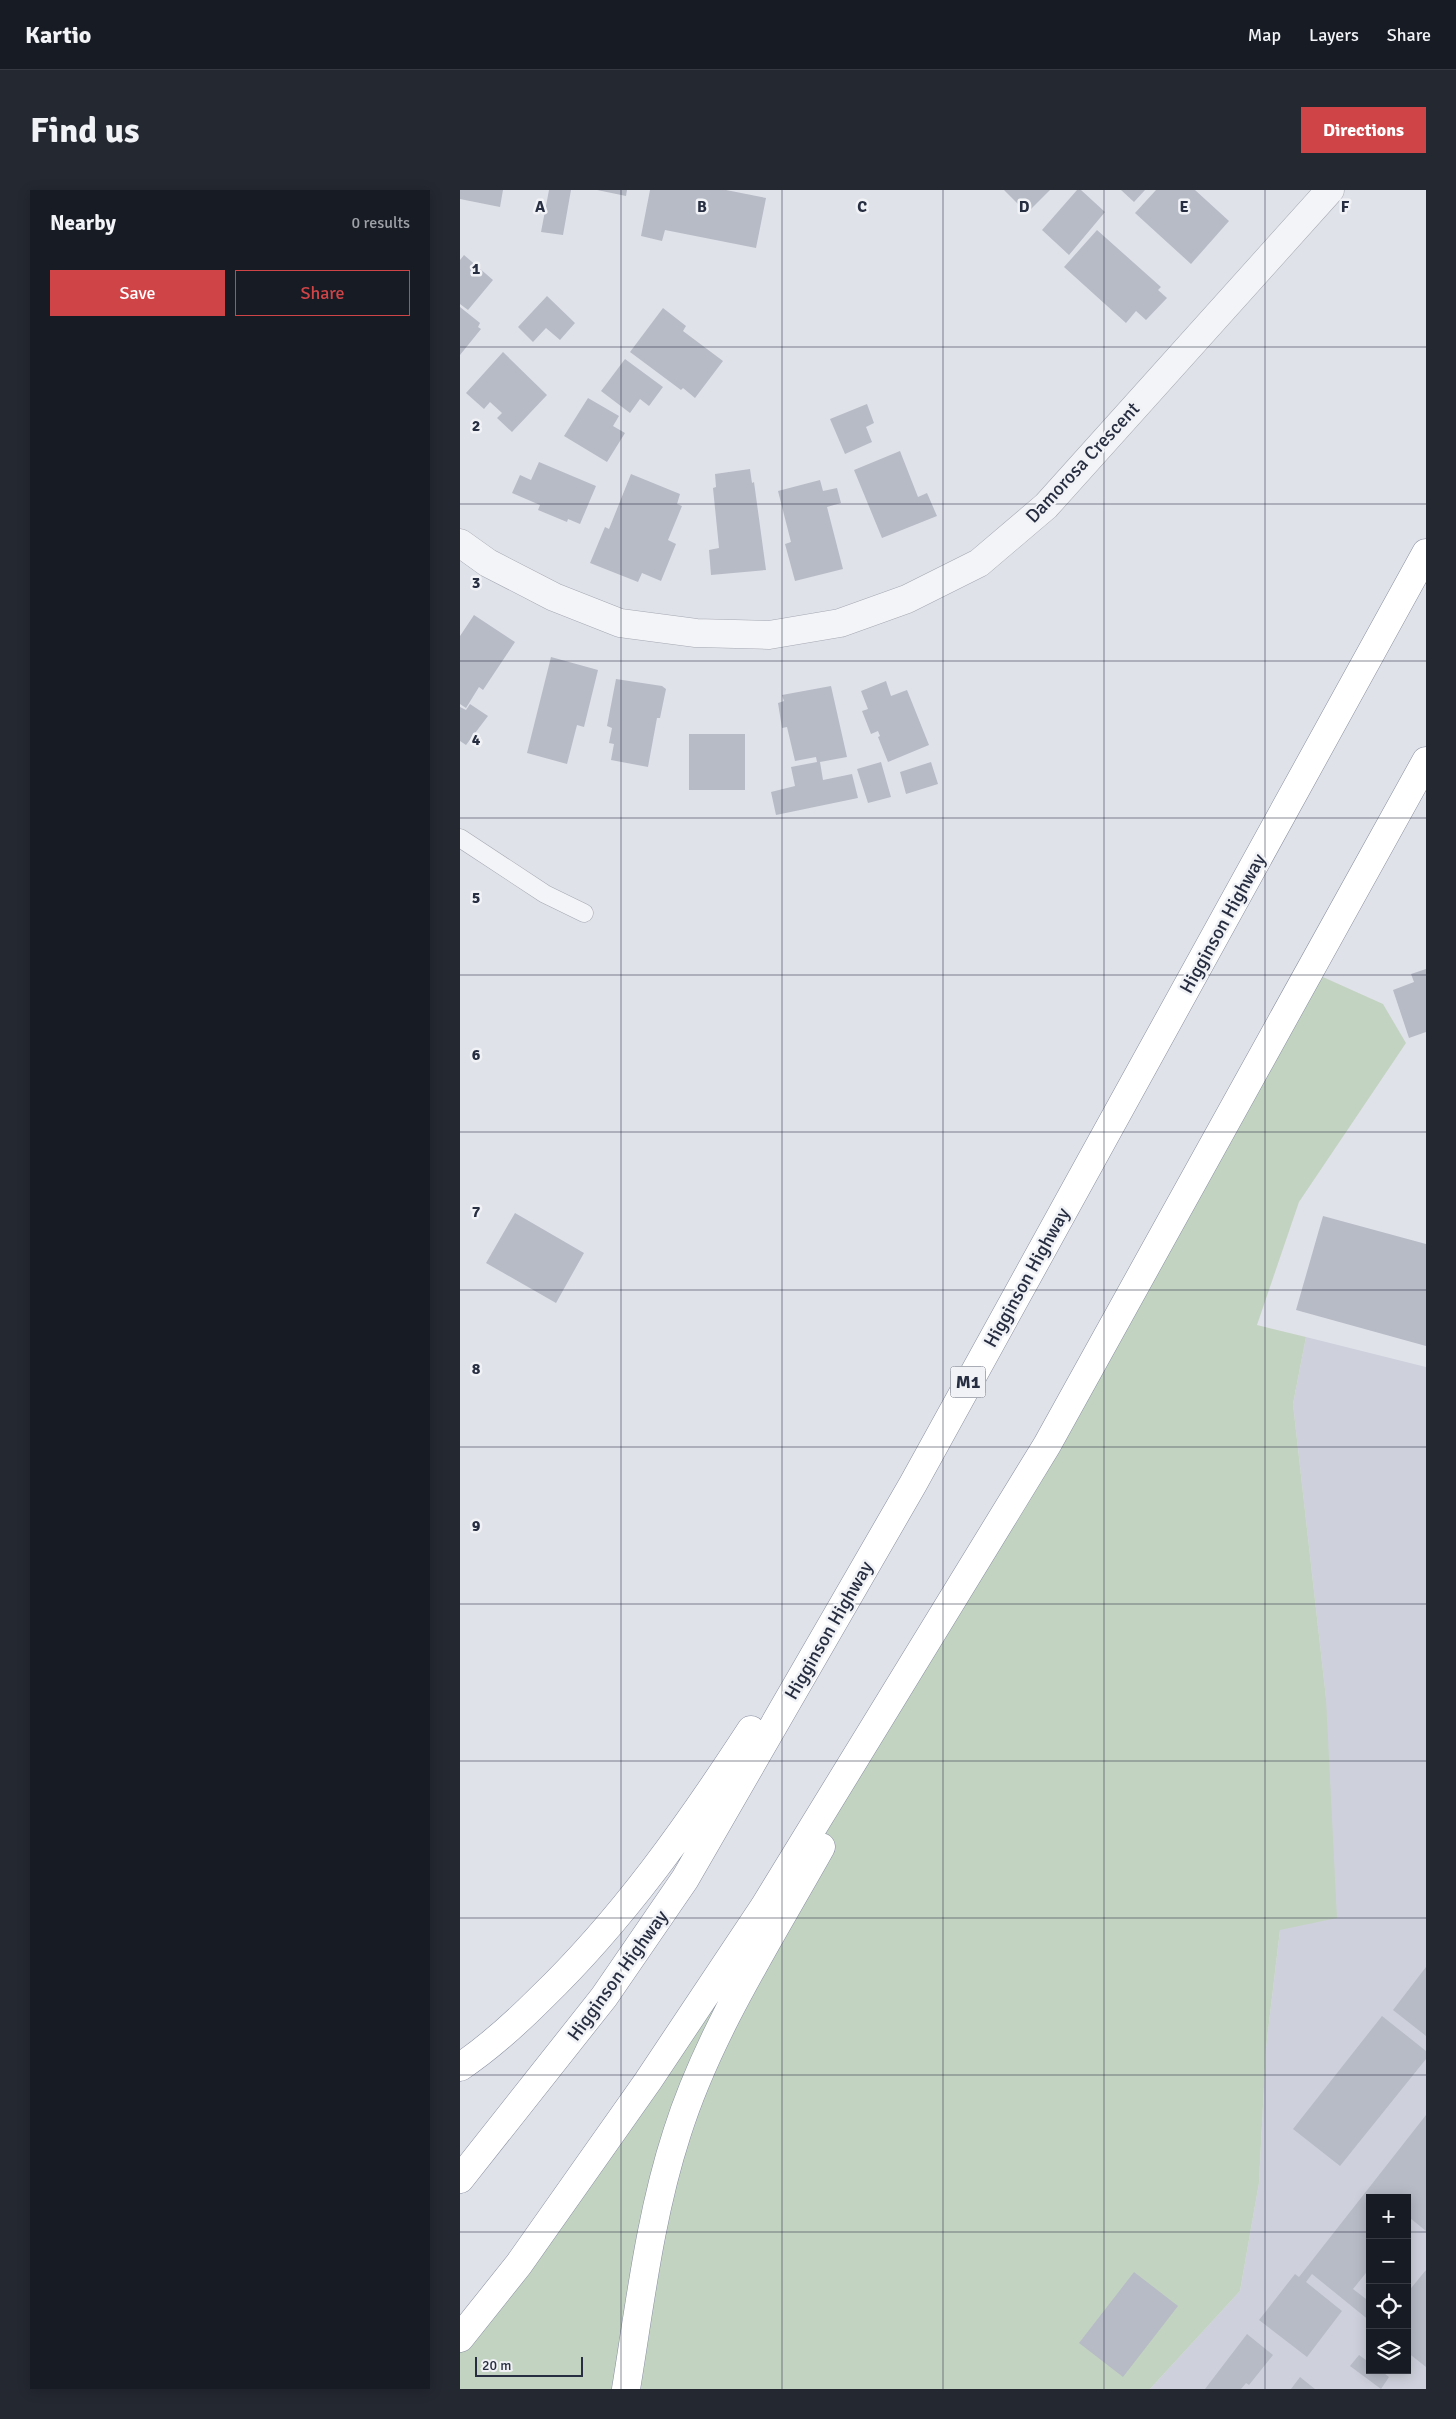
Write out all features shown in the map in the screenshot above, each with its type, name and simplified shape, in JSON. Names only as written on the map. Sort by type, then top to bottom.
[{"type":"highway","name":"Higginson Highway","points":[[460,2179],[604,1997],[685,1878],[913,1484],[1426,553]]},
{"type":"highway","points":[[626,2389],[648,2253],[662,2186],[676,2133],[717,2036],[1426,761]]},
{"type":"highway","points":[[460,2338],[520,2264],[626,2113],[764,1907],[1047,1445]]},
{"type":"highway","points":[[460,2067],[480,2054],[521,2018],[605,1932],[650,1874],[736,1754],[913,1484]]},
{"type":"street","name":"Damorosa Crescent","points":[[460,543],[488,563],[554,597],[620,623],[696,633],[777,633],[840,623],[907,599],[979,563],[1046,506],[1330,190]]},
{"type":"lane","points":[[460,838],[545,894],[584,913]]},
{"type":"shaded area","points":[[1306,1337],[1426,1367],[1426,2389],[1150,2389],[1240,2291],[1259,2183],[1266,2048],[1280,1930],[1326,1698],[1293,1404]]},
{"type":"green space","points":[[1314,973],[1383,1004],[1406,1043],[1299,1202],[1257,1325],[1306,1337],[1293,1404],[1326,1698],[1337,1918],[1280,1930],[1266,2048],[1259,2183],[1240,2291],[1150,2389],[460,2389],[460,2344],[653,2083]]},
{"type":"building","points":[[460,190],[503,190],[500,207],[460,199]]},
{"type":"building","points":[[549,190],[571,190],[563,235],[541,232]]},
{"type":"building","points":[[597,190],[627,190],[626,196]]},
{"type":"building","points":[[650,190],[726,190],[766,198],[756,248],[665,230],[662,241],[641,236]]},
{"type":"building","points":[[1004,190],[1050,190],[1027,213]]},
{"type":"building","points":[[1077,190],[1081,190],[1105,212],[1069,255],[1042,230]]},
{"type":"building","points":[[1121,190],[1145,190],[1134,202]]},
{"type":"building","points":[[1156,190],[1195,190],[1229,221],[1191,264],[1135,213]]},
{"type":"building","points":[[1097,230],[1161,287],[1158,290],[1167,298],[1146,320],[1136,311],[1126,323],[1064,267]]},
{"type":"building","points":[[464,255],[493,280],[468,310],[460,304],[460,260]]},
{"type":"building","points":[[547,296],[575,323],[560,340],[546,328],[533,342],[518,327]]},
{"type":"building","points":[[460,307],[480,323],[478,327],[481,329],[460,355]]},
{"type":"building","points":[[663,308],[686,326],[683,331],[723,361],[695,398],[683,388],[681,390],[630,352]]},
{"type":"building","points":[[503,352],[547,395],[512,432],[497,418],[502,413],[490,402],[484,409],[466,393]]},
{"type":"building","points":[[625,359],[663,387],[649,406],[640,399],[630,413],[601,391]]},
{"type":"building","points":[[588,398],[619,416],[613,426],[625,433],[607,462],[564,436]]},
{"type":"building","points":[[867,404],[874,423],[866,427],[872,442],[845,454],[830,419]]},
{"type":"building","points":[[900,451],[918,497],[927,493],[937,516],[882,538],[854,470]]},
{"type":"building","points":[[539,462],[596,486],[580,524],[568,519],[567,522],[538,510],[540,505],[512,493],[520,475],[531,480]]},
{"type":"building","points":[[750,469],[752,483],[754,482],[766,570],[711,575],[709,550],[719,548],[713,488],[716,487],[715,474]]},
{"type":"building","points":[[631,474],[680,494],[677,504],[682,506],[668,540],[676,544],[661,581],[642,573],[638,582],[590,563],[605,527],[609,529]]},
{"type":"building","points":[[820,480],[823,491],[837,488],[841,503],[827,507],[843,569],[795,581],[785,544],[791,542],[778,491]]},
{"type":"building","points":[[474,615],[515,642],[483,690],[479,687],[466,708],[460,704],[460,636]]},
{"type":"building","points":[[551,657],[598,670],[584,727],[577,725],[567,764],[527,753]]},
{"type":"building","points":[[616,679],[662,686],[666,689],[660,718],[657,718],[648,767],[611,760],[614,744],[609,743],[612,728],[607,726]]},
{"type":"building","points":[[886,681],[891,696],[907,690],[929,745],[888,762],[878,737],[880,736],[878,731],[871,734],[862,711],[868,709],[861,691]]},
{"type":"building","points":[[831,686],[847,757],[820,762],[823,780],[852,774],[858,798],[776,815],[771,792],[795,786],[791,767],[817,762],[816,757],[795,761],[787,727],[782,728],[778,703],[784,701],[782,695]]},
{"type":"building","points":[[470,704],[488,716],[466,745],[460,741],[460,707],[466,710]]},
{"type":"building","points":[[689,734],[745,734],[745,790],[689,790]]},
{"type":"building","points":[[881,762],[891,797],[868,803],[857,769]]},
{"type":"building","points":[[931,762],[938,784],[906,794],[900,772]]},
{"type":"building","points":[[1426,969],[1426,1032],[1409,1038],[1393,990],[1414,982],[1411,974]]},
{"type":"building","points":[[515,1213],[584,1253],[556,1303],[486,1263]]},
{"type":"building","points":[[1323,1216],[1426,1244],[1426,1346],[1296,1310]]},
{"type":"building","points":[[1426,1967],[1426,2036],[1393,2010]]},
{"type":"building","points":[[1382,2016],[1426,2051],[1426,2059],[1340,2166],[1293,2129]]},
{"type":"building","points":[[1426,2115],[1426,2231],[1411,2219],[1411,2194],[1366,2194],[1366,2273],[1353,2289],[1366,2299],[1366,2318],[1312,2274],[1306,2282],[1342,2311],[1307,2357],[1259,2320],[1295,2274],[1299,2277]]},
{"type":"building","points":[[1426,2270],[1426,2367],[1411,2355],[1411,2288]]},
{"type":"building","points":[[1134,2272],[1178,2306],[1123,2377],[1079,2343]]},
{"type":"building","points":[[1247,2334],[1273,2355],[1249,2385],[1246,2383],[1241,2389],[1205,2389]]},
{"type":"building","points":[[1359,2355],[1366,2360],[1366,2374],[1385,2374],[1389,2377],[1381,2389],[1350,2366]]},
{"type":"building","points":[[1300,2377],[1315,2389],[1291,2389]]}]
